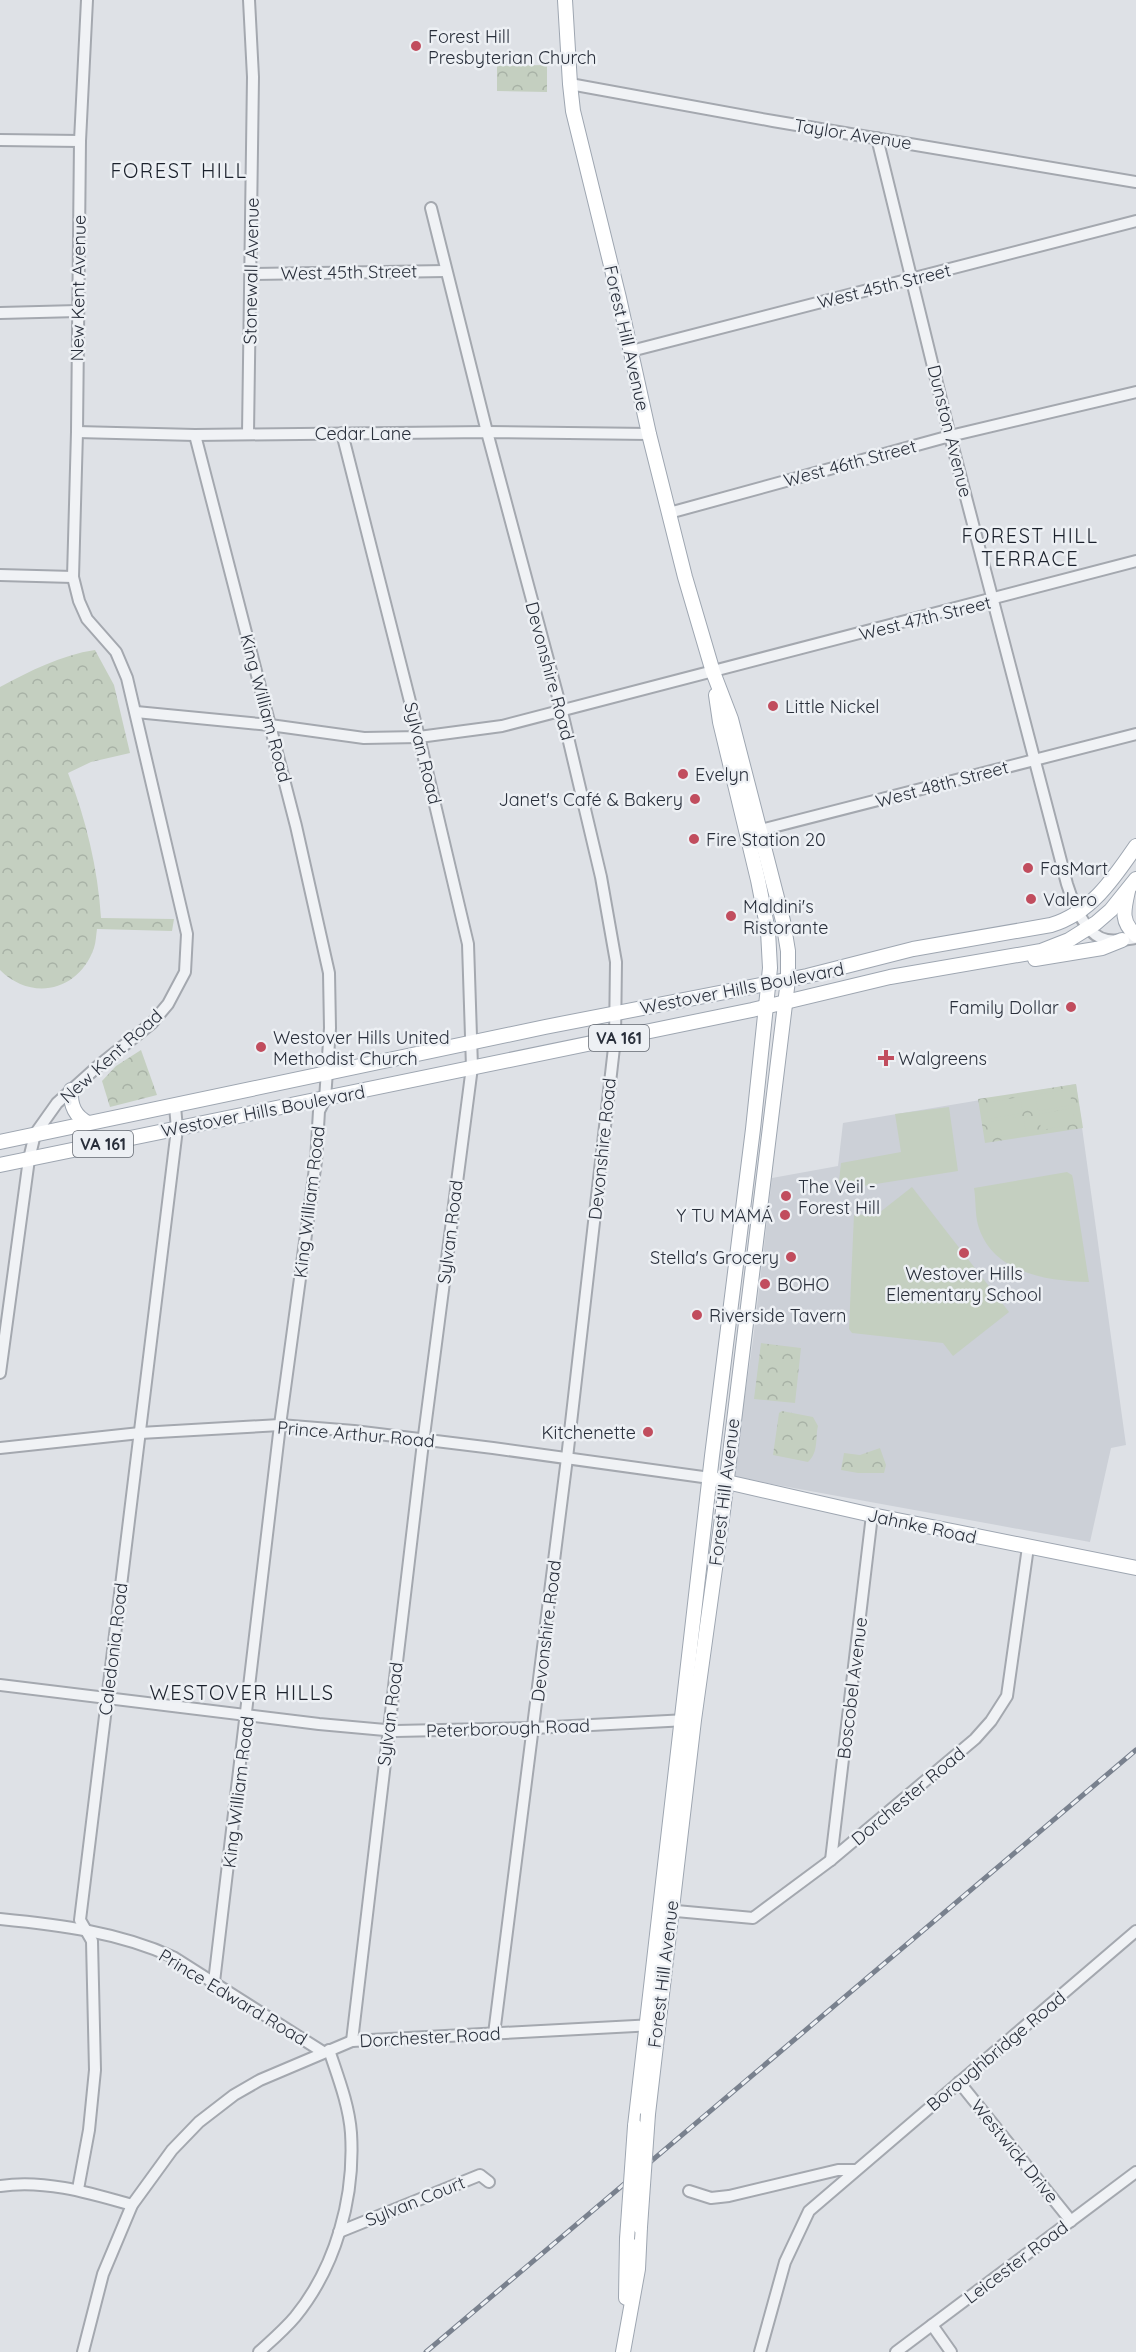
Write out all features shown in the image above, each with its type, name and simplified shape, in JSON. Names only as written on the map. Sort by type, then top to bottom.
[{"type":"main road","name":"Forest Hill Avenue","points":[[565,0],[573,111],[669,513],[713,672],[731,719],[754,832],[768,931],[767,1006],[710,1478],[688,1720],[651,2025],[634,2126],[627,2238],[627,2321]]},
{"type":"main road","name":"Forest Hill Avenue","points":[[688,1720],[726,1483],[788,980],[786,938],[754,832]]},
{"type":"main road","name":"Westover Hills Boulevard","points":[[0,1142],[326,1072],[788,980],[854,966],[901,951],[1047,927],[1079,912],[1107,886],[1136,846]]},
{"type":"main road","name":"Westover Hills Boulevard","points":[[0,1165],[615,1039],[901,974],[1009,957],[1054,946],[1089,928],[1111,910],[1132,884]]},
{"type":"main road","points":[[1009,957],[1046,958],[1102,948],[1131,937],[1124,921],[1124,909],[1132,884]]},
{"type":"main road","points":[[72,1090],[73,1108],[79,1119],[88,1123]]},
{"type":"main road","name":"Jahnke Road","points":[[710,1478],[872,1515],[1136,1568]]},
{"type":"main road","name":"Forest Hill Avenue","points":[[623,2352],[638,2269],[651,2025]]},
{"type":"street","name":"New Kent Avenue","points":[[73,577],[80,141],[87,0]]},
{"type":"street","name":"Stonewall Avenue","points":[[248,434],[253,77],[249,0]]},
{"type":"street","name":"Taylor Avenue","points":[[570,84],[1136,182]]},
{"type":"street","name":"Dunston Avenue","points":[[877,138],[950,436],[1067,884],[1089,928]]},
{"type":"street","points":[[0,140],[80,141]]},
{"type":"street","name":"Devonshire Road","points":[[431,208],[487,432],[562,712],[601,877],[616,962],[615,1039],[567,1458],[495,2034]]},
{"type":"street","name":"West 45th Street","points":[[631,351],[1136,221]]},
{"type":"street","name":"West 45th Street","points":[[251,274],[446,271]]},
{"type":"street","points":[[0,313],[78,312]]},
{"type":"street","name":"West 46th Street","points":[[669,513],[950,436],[1136,392]]},
{"type":"street","name":"Cedar Lane","points":[[77,432],[195,435],[487,432],[649,434]]},
{"type":"street","name":"Sylvan Road","points":[[342,434],[419,737],[468,944],[472,1043],[471,1067],[423,1439],[352,2041]]},
{"type":"street","name":"King William Road","points":[[195,435],[296,826],[329,973],[330,1028],[325,1099],[319,1112],[316,1161],[280,1425],[248,1715],[214,1982]]},
{"type":"street","name":"West 47th Street","points":[[136,712],[270,725],[364,738],[419,737],[502,726],[994,600],[1136,561]]},
{"type":"street","points":[[0,575],[73,577]]},
{"type":"street","name":"New Kent Road","points":[[0,1373],[29,1160],[35,1134],[57,1103],[96,1067],[152,1023],[168,1004],[185,972],[188,934],[127,678],[116,652],[87,619],[73,577]]},
{"type":"street","name":"West 48th Street","points":[[754,832],[1136,734]]},
{"type":"street","points":[[1089,928],[1101,938],[1131,937]]},
{"type":"street","name":"Caledonia Road","points":[[78,2189],[89,2130],[95,2070],[92,1941],[80,1920],[177,1129],[175,1106]]},
{"type":"street","name":"Prince Arthur Road","points":[[0,1448],[140,1432],[280,1425],[423,1439],[710,1478]]},
{"type":"street","name":"Boscobel Avenue","points":[[831,1860],[872,1515]]},
{"type":"street","name":"Dorchester Road","points":[[665,1910],[753,1918],[831,1860],[975,1739],[1001,1708],[1007,1696],[1028,1547]]},
{"type":"street","name":"Peterborough Road","points":[[0,1685],[388,1731],[534,1728],[688,1720]]},
{"type":"street","name":"Prince Edward Road","points":[[0,1919],[85,1929],[147,1945],[173,1957],[326,2051]]},
{"type":"street","name":"Boroughbridge Road","points":[[760,2352],[785,2262],[809,2211],[1136,1931]]},
{"type":"street","name":"Dorchester Road","points":[[83,2352],[103,2274],[132,2205],[172,2150],[199,2122],[234,2095],[260,2080],[352,2041],[651,2025]]},
{"type":"street","points":[[259,2352],[294,2318],[312,2292],[326,2266],[348,2200],[351,2132],[345,2102],[326,2051]]},
{"type":"street","name":"Westwick Drive","points":[[959,2082],[1071,2221]]},
{"type":"street","points":[[689,2191],[711,2198],[729,2196],[838,2170],[855,2170]]},
{"type":"street","name":"Leicester Road","points":[[896,2352],[1136,2172]]},
{"type":"street","name":"Sylvan Court","points":[[339,2232],[480,2175],[489,2182]]},
{"type":"street","points":[[0,2186],[78,2189],[132,2205]]},
{"type":"street","points":[[932,2325],[951,2352]]},
{"type":"shaded area","name":"Westover Hills Elementary School","points":[[1076,1084],[1126,1445],[1111,1448],[1090,1542],[733,1477],[753,1340],[772,1178],[838,1166],[843,1123]]},
{"type":"green space","points":[[547,65],[547,92],[497,91],[497,66]]},
{"type":"green space","points":[[95,650],[114,685],[130,753],[91,762],[68,773],[90,844],[101,918],[174,919],[172,931],[97,929],[94,948],[87,963],[77,974],[53,987],[26,986],[0,970],[0,687],[58,660]]},
{"type":"green space","points":[[141,1050],[157,1095],[110,1107],[102,1081],[116,1066]]},
{"type":"green space","points":[[1076,1084],[1083,1128],[985,1143],[978,1099]]},
{"type":"green space","points":[[1069,1089],[1072,1105],[1038,1111],[1035,1095]]},
{"type":"green space","points":[[1020,1097],[1023,1113],[988,1119],[986,1103]]},
{"type":"green space","points":[[949,1107],[958,1171],[838,1190],[841,1163],[901,1152],[895,1114]]},
{"type":"green space","points":[[1073,1108],[1075,1124],[1041,1130],[1039,1114]]},
{"type":"green space","points":[[1023,1116],[1026,1132],[992,1138],[989,1122]]},
{"type":"green space","points":[[1067,1172],[1072,1175],[1073,1179],[1089,1282],[1039,1276],[1008,1264],[995,1254],[985,1241],[977,1221],[974,1188]]},
{"type":"green space","points":[[912,1187],[1009,1312],[953,1356],[943,1343],[852,1333],[849,1329],[854,1214],[875,1216]]},
{"type":"green space","points":[[761,1343],[801,1348],[795,1403],[754,1399]]},
{"type":"green space","points":[[782,1411],[813,1417],[818,1426],[814,1454],[808,1462],[773,1455],[779,1413]]},
{"type":"green space","points":[[880,1448],[886,1465],[884,1473],[858,1473],[841,1470],[844,1453],[860,1455]]},
{"type":"railway","points":[[426,2352],[1136,1750]]},
{"type":"place","name":"Forest Hill Presbyterian Church","points":[[416,46]]},
{"type":"place","name":"Little Nickel","points":[[773,706]]},
{"type":"place","name":"Evelyn","points":[[683,774]]},
{"type":"place","name":"Janet's Café & Bakery","points":[[695,799]]},
{"type":"place","name":"Fire Station 20","points":[[694,839]]},
{"type":"place","name":"FasMart","points":[[1028,868]]},
{"type":"place","name":"Valero","points":[[1031,899]]},
{"type":"place","name":"Maldini's Ristorante","points":[[731,916]]},
{"type":"place","name":"Family Dollar","points":[[1071,1007]]},
{"type":"place","name":"Westover Hills United Methodist Church","points":[[261,1047]]},
{"type":"place","name":"Walgreens","points":[[886,1058]]},
{"type":"place","name":"The Veil - Forest Hill","points":[[786,1196]]},
{"type":"place","name":"Y TU MAMÁ","points":[[785,1215]]},
{"type":"place","name":"Westover Hills Elementary School","points":[[964,1253]]},
{"type":"place","name":"Stella's Grocery","points":[[791,1257]]},
{"type":"place","name":"BOHO","points":[[765,1284]]},
{"type":"place","name":"Riverside Tavern","points":[[697,1315]]},
{"type":"place","name":"Kitchenette","points":[[648,1432]]},
{"type":"district","name":"FOREST HILL","points":[[179,170]]},
{"type":"district","name":"FOREST HILL TERRACE","points":[[1030,546]]},
{"type":"district","name":"WESTOVER HILLS","points":[[242,1692]]}]
